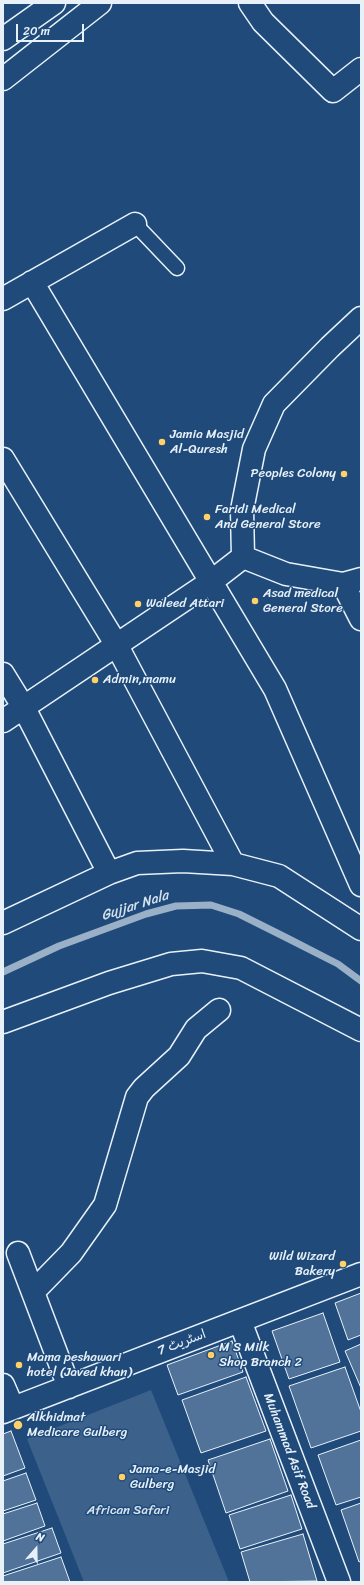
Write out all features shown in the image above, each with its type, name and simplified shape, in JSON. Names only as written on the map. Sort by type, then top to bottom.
[{"type":"street","points":[[3,39],[54,3]]},
{"type":"street","points":[[3,79],[100,3]]},
{"type":"street","points":[[250,3],[263,22],[333,91],[361,69]]},
{"type":"street","points":[[3,299],[135,224]]},
{"type":"street","points":[[32,282],[275,689],[361,886]]},
{"type":"street","points":[[243,557],[242,510],[254,449],[274,404],[330,346],[361,318]]},
{"type":"street","points":[[3,459],[116,644],[233,864]]},
{"type":"street","points":[[3,721],[116,644],[212,582],[243,557]]},
{"type":"street","points":[[243,557],[286,574],[352,582],[361,619]]},
{"type":"street","points":[[3,674],[24,708],[109,873]]},
{"type":"street","points":[[3,922],[109,873],[137,863],[183,861],[233,864],[279,876],[361,929]]},
{"type":"street","points":[[3,1022],[109,983],[171,964],[202,961],[241,968],[361,1030]]},
{"type":"street","points":[[33,1292],[72,1253],[105,1205],[138,1097],[144,1088],[179,1056],[196,1029],[219,1010]]},
{"type":"street","points":[[18,1252],[69,1387]]},
{"type":"street","name":"اسٹریٹ 7","points":[[8,1410],[361,1274]]},
{"type":"street","name":"Muhammad Asif Road","points":[[240,1321],[339,1582]]},
{"type":"street","points":[[3,1386],[8,1410]]},
{"type":"lane","points":[[135,224],[177,268]]},
{"type":"green space","name":"African Safari","points":[[151,1390],[229,1582],[84,1582],[27,1439]]},
{"type":"building","points":[[361,1293],[361,1335],[348,1340],[335,1303]]},
{"type":"building","points":[[323,1313],[340,1362],[289,1379],[272,1331]]},
{"type":"building","points":[[232,1341],[243,1372],[178,1395],[167,1365]]},
{"type":"building","points":[[361,1344],[361,1388],[345,1351]]},
{"type":"building","points":[[345,1367],[361,1412],[361,1431],[311,1448],[289,1386]]},
{"type":"building","points":[[246,1377],[266,1431],[201,1453],[182,1400]]},
{"type":"building","points":[[11,1431],[25,1468],[3,1476],[3,1434]]},
{"type":"building","points":[[270,1439],[288,1491],[226,1513],[208,1460]]},
{"type":"building","points":[[361,1440],[361,1497],[336,1505],[318,1455]]},
{"type":"building","points":[[26,1473],[36,1500],[3,1511],[3,1481]]},
{"type":"building","points":[[291,1495],[302,1529],[240,1549],[229,1515]]},
{"type":"building","points":[[37,1503],[45,1526],[3,1541],[3,1514]]},
{"type":"building","points":[[361,1503],[361,1561],[359,1562],[341,1510]]},
{"type":"building","points":[[52,1528],[61,1553],[3,1573],[3,1544]]},
{"type":"building","points":[[303,1534],[317,1581],[250,1582],[241,1552]]},
{"type":"building","points":[[61,1557],[70,1582],[3,1582],[3,1576]]},
{"type":"waterway","name":"Gujjar Nala","points":[[3,972],[59,946],[146,914],[176,906],[211,905],[239,914],[287,938],[338,964],[361,981]]},
{"type":"place","name":"Jamia Masjid Al-Quresh","points":[[162,442]]},
{"type":"place","name":"Peoples Colony","points":[[344,474]]},
{"type":"place","name":"Faridi Medical And General Store","points":[[207,517]]},
{"type":"place","name":"Asad medical General Store","points":[[255,601]]},
{"type":"place","name":"Waleed Attari","points":[[138,604]]},
{"type":"place","name":"Admin,mamu","points":[[95,680]]},
{"type":"place","name":"Wild Wizard Bakery","points":[[343,1264]]},
{"type":"place","name":"M S Milk Shop Branch 2","points":[[211,1355]]},
{"type":"place","name":"Mama peshawari hotel (Javed khan)","points":[[19,1365]]},
{"type":"place","name":"Alkhidmat Medicare Gulberg","points":[[18,1425]]},
{"type":"place","name":"Jama-e-Masjid Gulberg","points":[[122,1477]]}]
